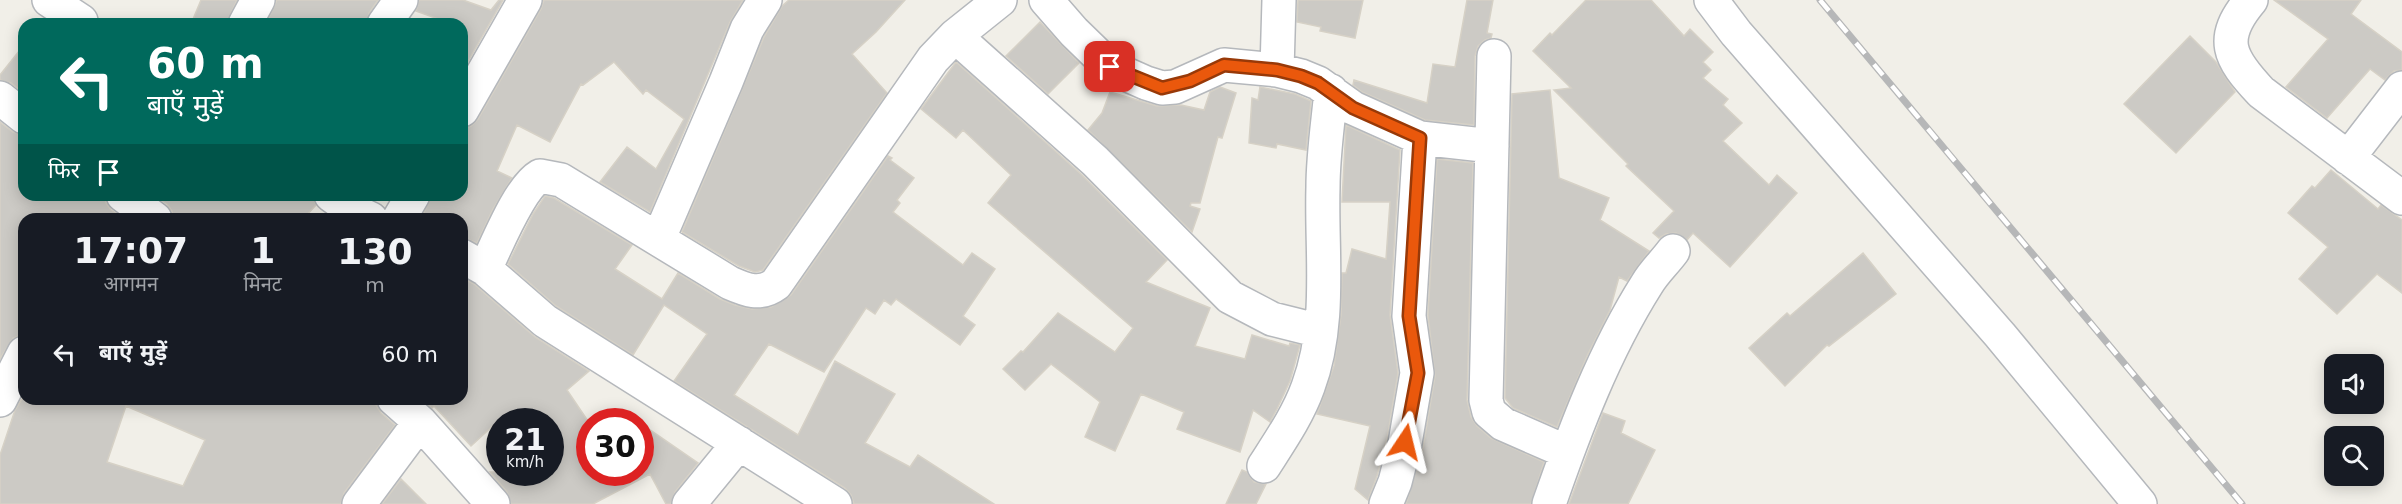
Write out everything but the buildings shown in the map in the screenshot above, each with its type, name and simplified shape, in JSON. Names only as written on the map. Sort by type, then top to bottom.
[{"type":"street","points":[[49,0],[85,15]]},
{"type":"street","points":[[248,18],[258,0]]},
{"type":"street","points":[[388,18],[401,0]]},
{"type":"street","points":[[468,100],[525,0]]},
{"type":"street","points":[[659,238],[747,29],[765,0]]},
{"type":"street","points":[[835,504],[545,321],[473,263],[522,196],[530,181],[540,176],[561,180],[730,283],[759,292],[770,288],[776,284],[933,59],[955,36],[1000,0]]},
{"type":"street","points":[[1046,0],[1074,32],[1110,67],[1146,83],[1162,88],[1175,87],[1224,65],[1277,70],[1301,76],[1331,91],[1353,108],[1420,138],[1492,146]]},
{"type":"street","points":[[1277,70],[1279,0]]},
{"type":"street","points":[[1711,0],[1736,33],[2000,335],[2140,504]]},
{"type":"street","points":[[2251,0],[2237,16],[2231,29],[2230,45],[2236,63],[2260,92],[2402,198]]},
{"type":"street","points":[[955,36],[1095,161],[1230,297],[1272,319],[1320,331]]},
{"type":"street","points":[[1494,56],[1486,400],[1489,412],[1513,429],[1567,452]]},
{"type":"street","points":[[2348,158],[2402,88]]},
{"type":"street","points":[[1264,466],[1292,422],[1308,387],[1317,354],[1325,272],[1323,186],[1331,91]]},
{"type":"street","points":[[0,98],[18,112]]},
{"type":"street","points":[[1386,504],[1400,462],[1418,373],[1409,316],[1420,138]]},
{"type":"street","points":[[339,201],[358,213]]},
{"type":"street","points":[[1549,504],[1589,398],[1623,328],[1648,282],[1673,251]]},
{"type":"street","points":[[0,400],[18,365]]},
{"type":"street","points":[[401,405],[420,422],[493,504]]},
{"type":"street","points":[[359,504],[420,422]]},
{"type":"street","points":[[689,504],[739,444]]},
{"type":"railway","points":[[1820,0],[2242,504]]},
{"type":"route","points":[[1110,67],[1162,88],[1175,87],[1224,65],[1277,70],[1318,83],[1353,108],[1420,138],[1409,316],[1418,373],[1405,442]]}]
